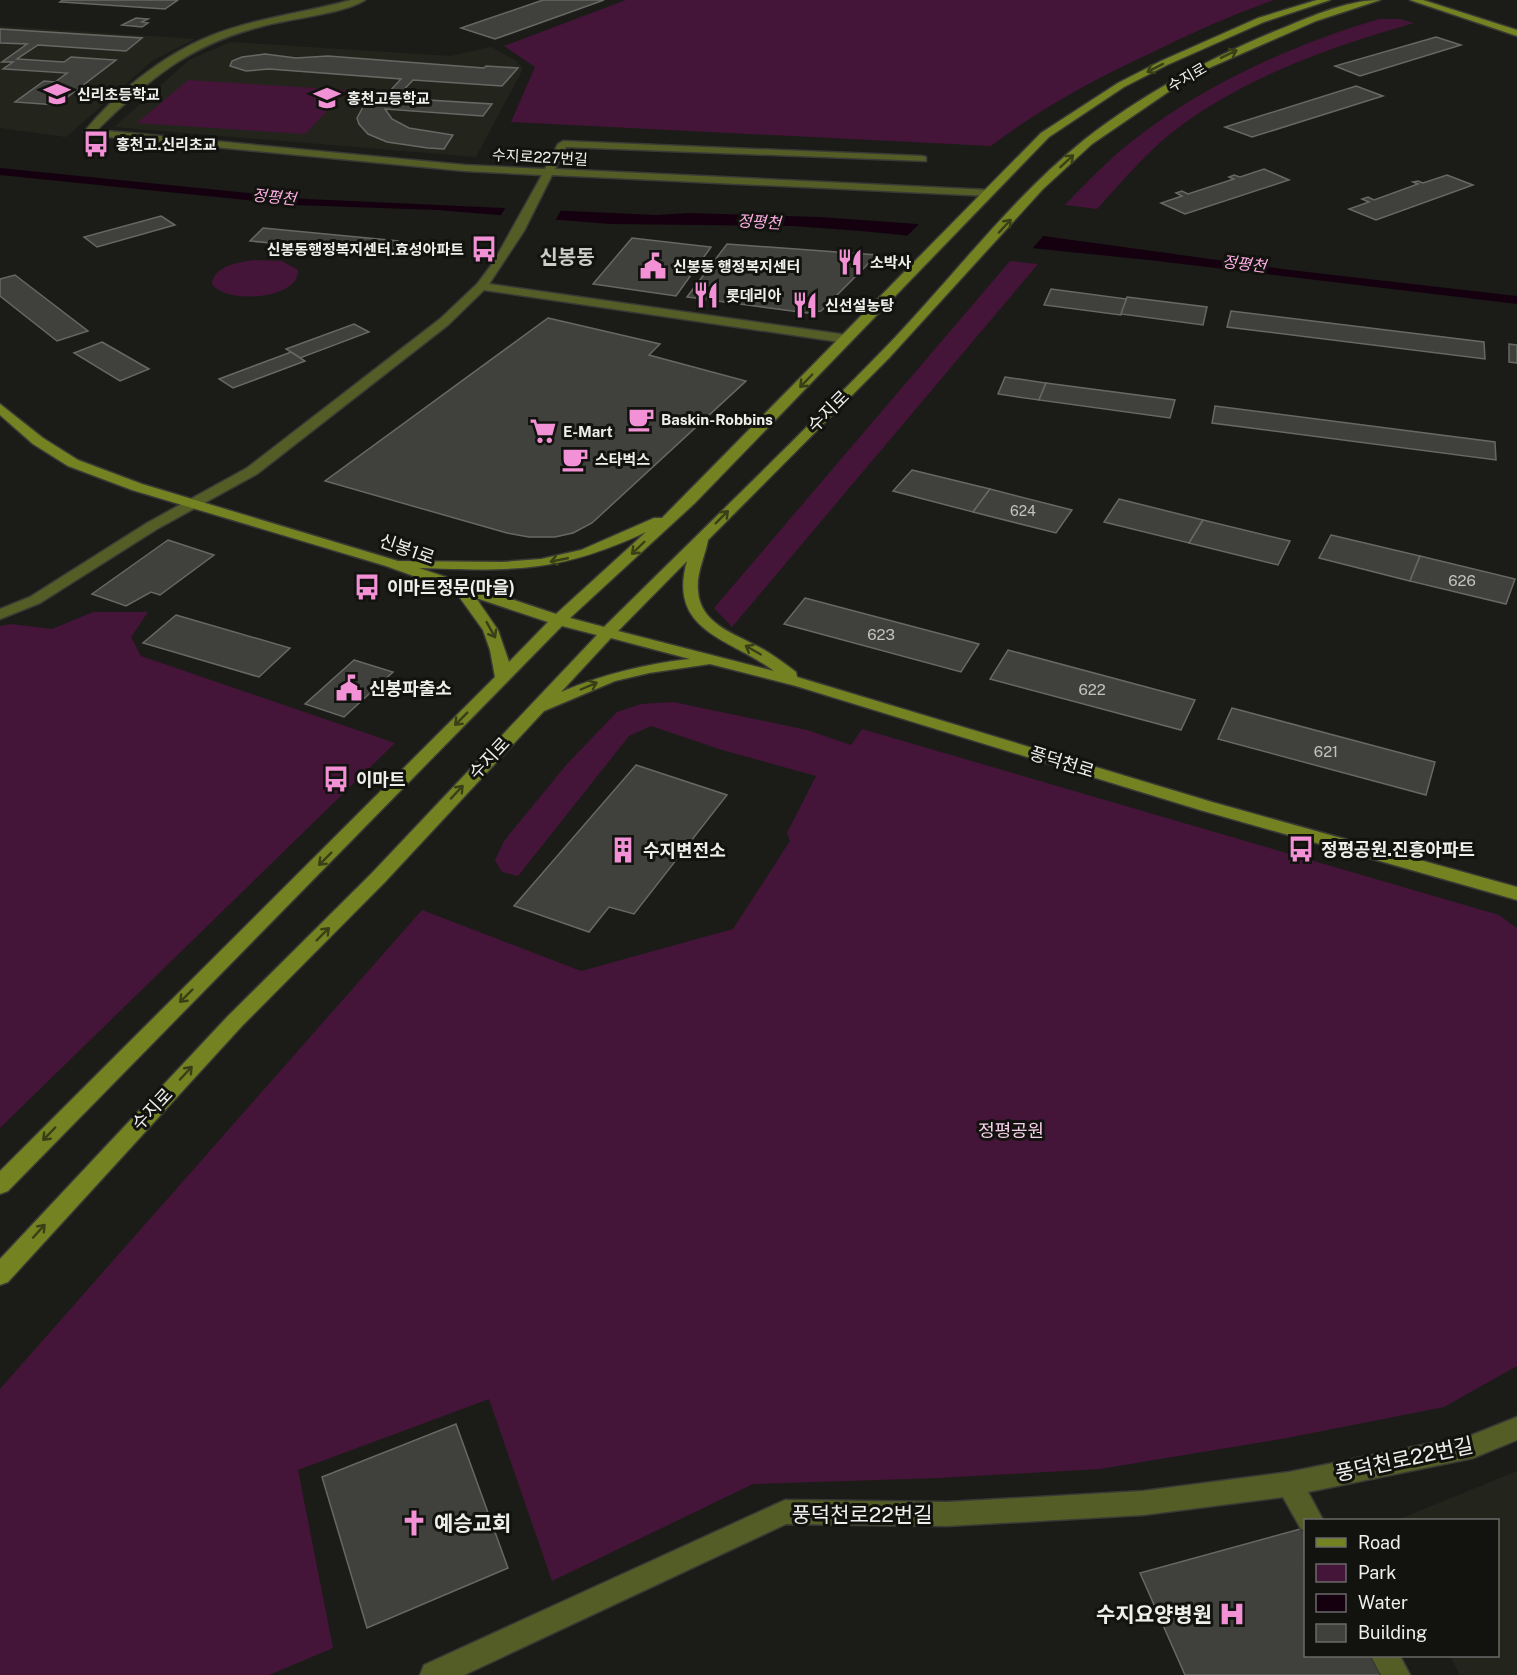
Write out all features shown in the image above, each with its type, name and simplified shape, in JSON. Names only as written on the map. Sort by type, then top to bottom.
[{"type":"main road","name":"수지로","points":[[0,1185],[559,620],[672,516],[1045,135],[1121,85],[1240,29],[1326,0]]},
{"type":"main road","name":"수지로","points":[[0,1275],[235,1021],[378,878],[607,633],[885,355],[984,248],[1088,141],[1190,74],[1267,36],[1376,0]]},
{"type":"main road","points":[[1414,0],[1517,33]]},
{"type":"main road","name":"신봉1로","points":[[0,408],[38,441],[73,463],[193,505],[391,563],[462,590],[607,633]]},
{"type":"main road","points":[[391,563],[503,564],[561,560],[593,550],[672,516]]},
{"type":"main road","points":[[702,537],[689,591],[693,609],[710,628],[754,650],[802,683]]},
{"type":"main road","points":[[462,590],[488,625],[500,647],[502,678]]},
{"type":"main road","name":"풍덕천로","points":[[607,633],[802,683],[1195,802],[1517,894]]},
{"type":"main road","points":[[535,709],[609,678],[649,668],[715,660]]},
{"type":"street","name":"수지로227번길","points":[[359,0],[228,34],[195,47],[170,61],[89,132],[343,158],[548,172],[989,193]]},
{"type":"street","points":[[0,614],[34,600],[152,526],[252,471],[444,322],[481,286],[518,231],[562,144],[922,159]]},
{"type":"street","points":[[481,286],[847,339]]},
{"type":"street","name":"풍덕천로22번길","points":[[434,1675],[784,1512],[947,1514],[1120,1504],[1289,1484],[1473,1446],[1517,1428]]},
{"type":"street","points":[[1289,1484],[1309,1519]]},
{"type":"street","points":[[1386,1657],[1395,1675]]},
{"type":"shaded area","name":"신리초등학교","points":[[0,26],[195,39],[153,60],[66,137],[0,128]]},
{"type":"shaded area","name":"홍천고등학교","points":[[231,42],[450,56],[491,47],[517,61],[523,69],[476,157],[114,127],[189,60]]},
{"type":"shaded area","points":[[1517,1471],[1517,1675],[1460,1675],[1451,1657],[1499,1657],[1499,1519],[1399,1519]]},
{"type":"green space","points":[[626,0],[1274,0],[1213,24],[1069,94],[991,146],[511,122],[535,67],[504,46]]},
{"type":"green space","points":[[1379,19],[1400,19],[1414,23],[1318,54],[1255,81],[1197,114],[1170,134],[1141,161],[1097,209],[1065,205],[1122,149],[1187,102],[1281,54]]},
{"type":"green space","points":[[188,80],[348,90],[305,134],[137,123]]},
{"type":"green space","points":[[255,260],[282,261],[298,270],[295,280],[275,293],[261,296],[232,295],[220,291],[212,284],[217,273],[223,269],[235,263]]},
{"type":"green space","points":[[1010,261],[1038,264],[732,627],[714,608]]},
{"type":"green space","points":[[93,612],[148,612],[131,637],[141,656],[395,743],[0,1128],[0,626],[11,624],[52,629]]},
{"type":"green space","name":"정평공원","points":[[673,702],[807,730],[851,745],[862,729],[1499,915],[1517,928],[1517,1366],[1444,1407],[1287,1438],[1100,1469],[939,1478],[753,1484],[552,1581],[489,1399],[298,1470],[333,1648],[269,1675],[0,1675],[0,1389],[422,910],[581,971],[733,929],[790,841],[787,833],[816,776],[722,750],[651,726],[629,736],[518,876],[502,872],[495,860],[504,841],[567,764],[617,712],[641,704]]},
{"type":"water","name":"정평천","points":[[0,168],[307,199],[656,215],[689,213],[820,217],[1000,230],[1290,270],[1517,296],[1517,304],[1149,260],[861,231],[793,226],[610,224],[437,210],[295,205],[0,175]]},
{"type":"pier","points":[[507,205],[562,208],[554,223],[498,220]]},
{"type":"pier","points":[[922,221],[1047,232],[1030,251],[904,239]]},
{"type":"building","points":[[63,0],[178,0],[165,9],[60,2]]},
{"type":"building","points":[[543,0],[604,0],[495,39],[461,28]]},
{"type":"building","points":[[136,18],[148,19],[142,22],[148,23],[142,27],[122,25]]},
{"type":"building","points":[[0,29],[142,38],[126,51],[38,45],[17,59],[64,62],[71,57],[116,60],[57,105],[15,102],[44,81],[55,82],[67,73],[3,69],[13,62],[2,62],[27,44],[0,43]]},
{"type":"building","points":[[1436,37],[1461,45],[1360,76],[1335,66]]},
{"type":"building","points":[[265,54],[296,58],[328,56],[484,68],[486,66],[518,68],[502,86],[413,80],[396,98],[492,104],[483,116],[385,109],[392,119],[409,128],[453,135],[444,149],[387,142],[368,134],[359,124],[357,118],[363,107],[389,92],[401,79],[269,69],[246,71],[230,66],[232,61],[242,57]]},
{"type":"building","points":[[1356,86],[1383,96],[1252,137],[1225,127]]},
{"type":"building","points":[[1264,169],[1289,180],[1185,214],[1161,203],[1182,196],[1176,193],[1182,191],[1188,194],[1234,179],[1229,177],[1234,175],[1240,177]]},
{"type":"building","points":[[1447,175],[1473,185],[1376,220],[1349,209],[1369,202],[1362,199],[1368,197],[1374,200],[1418,184],[1413,182],[1423,183]]},
{"type":"building","points":[[161,216],[175,225],[97,247],[84,237]]},
{"type":"building","points":[[263,228],[411,242],[400,255],[250,241]]},
{"type":"building","name":"신봉동 행정복지센터","points":[[632,238],[711,247],[676,296],[593,284]]},
{"type":"building","points":[[727,244],[877,255],[821,311],[807,313],[687,297]]},
{"type":"building","points":[[15,275],[88,331],[57,341],[0,296],[0,279]]},
{"type":"building","points":[[1051,289],[1127,299],[1121,315],[1044,305]]},
{"type":"building","points":[[1127,297],[1207,307],[1203,325],[1121,314]]},
{"type":"building","points":[[1231,311],[1484,342],[1485,359],[1227,327]]},
{"type":"building","name":"E-Mart","points":[[548,318],[660,344],[649,355],[746,381],[592,523],[573,533],[555,537],[529,537],[507,533],[325,481]]},
{"type":"building","points":[[354,324],[369,332],[300,358],[286,349]]},
{"type":"building","points":[[102,342],[149,369],[120,381],[74,353]]},
{"type":"building","points":[[1509,344],[1517,345],[1517,363],[1509,362]]},
{"type":"building","points":[[291,352],[305,361],[233,388],[219,379]]},
{"type":"building","points":[[1005,377],[1046,383],[1039,400],[998,394]]},
{"type":"building","points":[[1046,383],[1175,400],[1170,418],[1039,400]]},
{"type":"building","points":[[1215,406],[1495,442],[1496,460],[1212,423]]},
{"type":"building","points":[[912,470],[990,489],[973,512],[893,491]]},
{"type":"building","points":[[990,489],[1072,510],[1056,533],[973,512]]},
{"type":"building","points":[[1119,499],[1203,520],[1189,543],[1104,522]]},
{"type":"building","points":[[1203,520],[1290,541],[1278,565],[1189,543]]},
{"type":"building","points":[[1331,535],[1420,556],[1410,581],[1319,558]]},
{"type":"building","points":[[168,540],[214,555],[160,595],[151,592],[126,606],[92,594]]},
{"type":"building","points":[[1420,556],[1515,579],[1506,604],[1410,581]]},
{"type":"building","points":[[805,598],[979,644],[961,672],[784,624]]},
{"type":"building","points":[[176,615],[290,648],[259,677],[143,643]]},
{"type":"building","points":[[1008,650],[1195,700],[1181,730],[990,679]]},
{"type":"building","name":"신봉파출소","points":[[354,660],[393,672],[344,717],[305,704]]},
{"type":"building","points":[[1232,708],[1435,762],[1426,795],[1218,739]]},
{"type":"building","name":"수지변전소","points":[[636,765],[727,795],[634,914],[609,907],[589,932],[514,906]]},
{"type":"building","name":"예승교회","points":[[456,1424],[508,1568],[367,1628],[322,1477]]},
{"type":"building","name":"수지요양병원","points":[[1304,1528],[1304,1657],[1372,1657],[1381,1675],[1185,1675],[1140,1573]]},
{"type":"place","name":"신리초등학교","points":[[57,94]]},
{"type":"place","name":"홍천고등학교","points":[[327,98]]},
{"type":"place","name":"홍천고.신리초교","points":[[96,144]]},
{"type":"place","name":"신봉동행정복지센터.효성아파트","points":[[484,249]]},
{"type":"place","name":"소박사","points":[[850,262]]},
{"type":"place","name":"신봉동 행정복지센터","points":[[653,266]]},
{"type":"place","name":"롯데리아","points":[[706,295]]},
{"type":"place","name":"신선설농탕","points":[[805,305]]},
{"type":"place","name":"Baskin-Robbins","points":[[641,419]]},
{"type":"place","name":"E-Mart","points":[[543,431]]},
{"type":"place","name":"스타벅스","points":[[575,459]]},
{"type":"place","name":"이마트정문(마을)","points":[[367,587]]},
{"type":"place","name":"신봉파출소","points":[[349,688]]},
{"type":"place","name":"이마트","points":[[336,779]]},
{"type":"place","name":"정평공원.진흥아파트","points":[[1301,849]]},
{"type":"place","name":"수지변전소","points":[[623,850]]},
{"type":"place","name":"예승교회","points":[[414,1523]]},
{"type":"place","name":"수지요양병원","points":[[1232,1614]]},
{"type":"district","name":"신봉동","points":[[567,257]]}]
